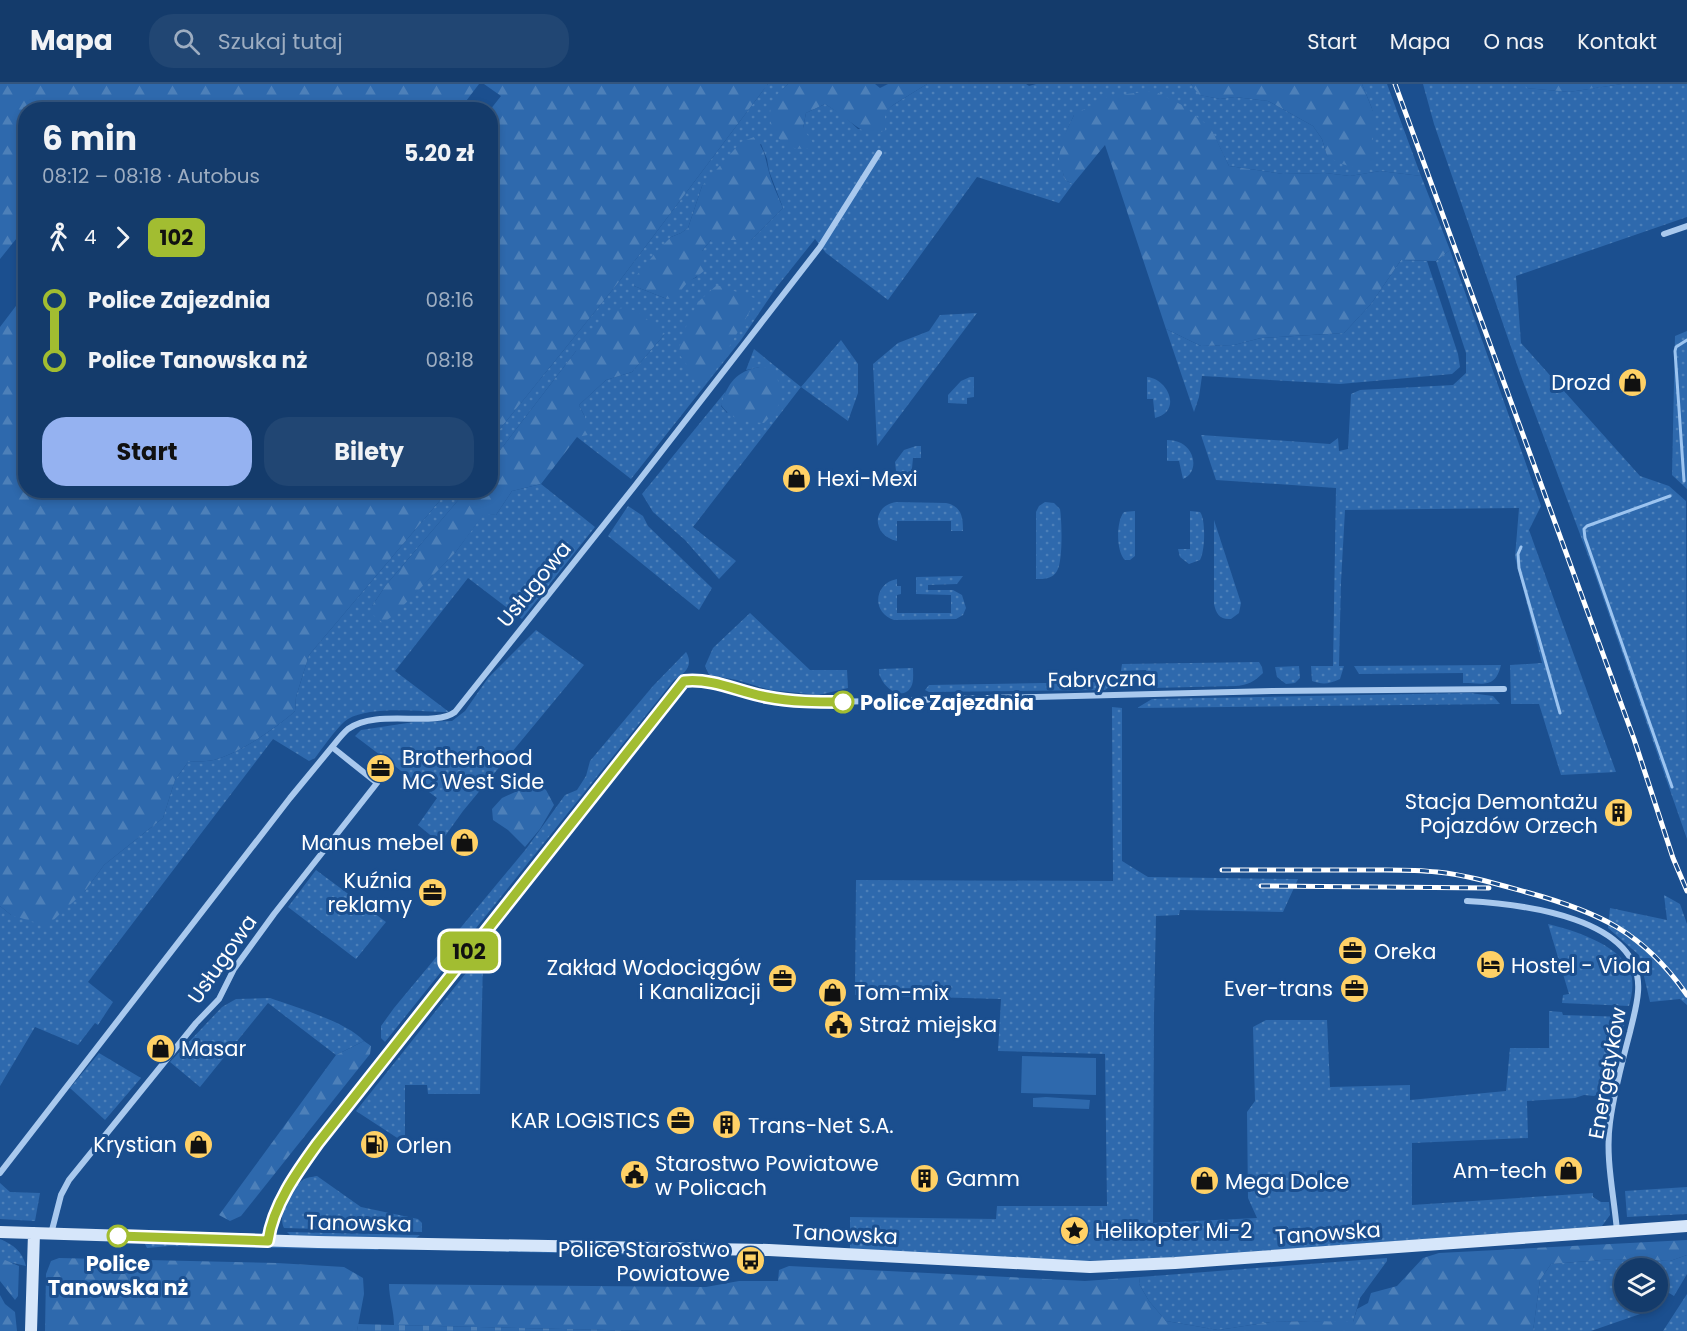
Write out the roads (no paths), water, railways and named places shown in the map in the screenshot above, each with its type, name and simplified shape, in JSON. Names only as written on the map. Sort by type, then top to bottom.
[{"type":"main road","name":"Tanowska","points":[[0,1232],[268,1241],[769,1250],[1119,1266],[1687,1226]]},
{"type":"main road","points":[[31,1331],[34,1233]]},
{"type":"street","name":"Usługowa","points":[[0,1173],[276,816],[348,729],[359,724],[398,718],[444,717],[455,712],[634,487],[820,247],[879,153]]},
{"type":"street","points":[[1664,234],[1687,226]]},
{"type":"street","name":"Fabryczna","points":[[268,1241],[274,1215],[302,1165],[318,1143],[684,681],[712,682],[782,700],[833,702],[1272,691],[1504,689]]},
{"type":"street","name":"Usługowa","points":[[51,1234],[61,1195],[69,1180],[196,1023],[219,999],[234,969],[274,914],[377,783],[332,747]]},
{"type":"street","name":"Energetyków","points":[[1467,901],[1522,906],[1586,925],[1619,943],[1635,965],[1638,983],[1636,1003],[1610,1123],[1610,1166],[1617,1231]]},
{"type":"waterway","points":[[1684,481],[1675,351],[1676,347],[1687,340]]},
{"type":"waterway","points":[[1670,496],[1584,529],[1585,538],[1672,787]]},
{"type":"waterway","points":[[1521,547],[1518,554],[1519,568],[1560,713]]},
{"type":"railway","points":[[1395,84],[1634,739],[1673,858],[1687,891]]},
{"type":"railway","points":[[1222,870],[1418,870],[1482,880],[1576,908],[1617,927],[1654,955],[1687,995]]},
{"type":"railway","points":[[1261,886],[1489,888]]},
{"type":"place","name":"Drozd","points":[[1632,382]]},
{"type":"place","name":"Hexi-Mexi","points":[[796,478]]},
{"type":"place","name":"Police Zajezdnia","points":[[843,702]]},
{"type":"place","name":"Brotherhood MC West Side","points":[[381,769]]},
{"type":"place","name":"Stacja Demontażu Pojazdów Orzech","points":[[1619,813]]},
{"type":"place","name":"Manus mebel","points":[[465,842]]},
{"type":"place","name":"Kuźnia reklamy","points":[[433,892]]},
{"type":"place","name":"Oreka","points":[[1353,951]]},
{"type":"place","name":"Hostel - Viola","points":[[1490,965]]},
{"type":"place","name":"Zakład Wodociągów i Kanalizacji","points":[[782,979]]},
{"type":"place","name":"Ever-trans","points":[[1354,988]]},
{"type":"place","name":"Tom-mix","points":[[833,992]]},
{"type":"place","name":"Straż miejska","points":[[838,1024]]},
{"type":"place","name":"Masar","points":[[160,1048]]},
{"type":"place","name":"KAR LOGISTICS","points":[[681,1120]]},
{"type":"place","name":"Trans-Net S.A.","points":[[727,1125]]},
{"type":"place","name":"Krystian","points":[[198,1144]]},
{"type":"place","name":"Orlen","points":[[375,1145]]},
{"type":"place","name":"Am-tech","points":[[1568,1170]]},
{"type":"place","name":"Starostwo Powiatowe w Policach","points":[[634,1175]]},
{"type":"place","name":"Gamm","points":[[925,1178]]},
{"type":"place","name":"Mega Dolce","points":[[1204,1181]]},
{"type":"place","name":"Helikopter Mi-2","points":[[1074,1230]]},
{"type":"place","name":"Police Tanowska nż","points":[[118,1236]]},
{"type":"place","name":"Police Starostwo Powiatowe","points":[[751,1261]]}]
